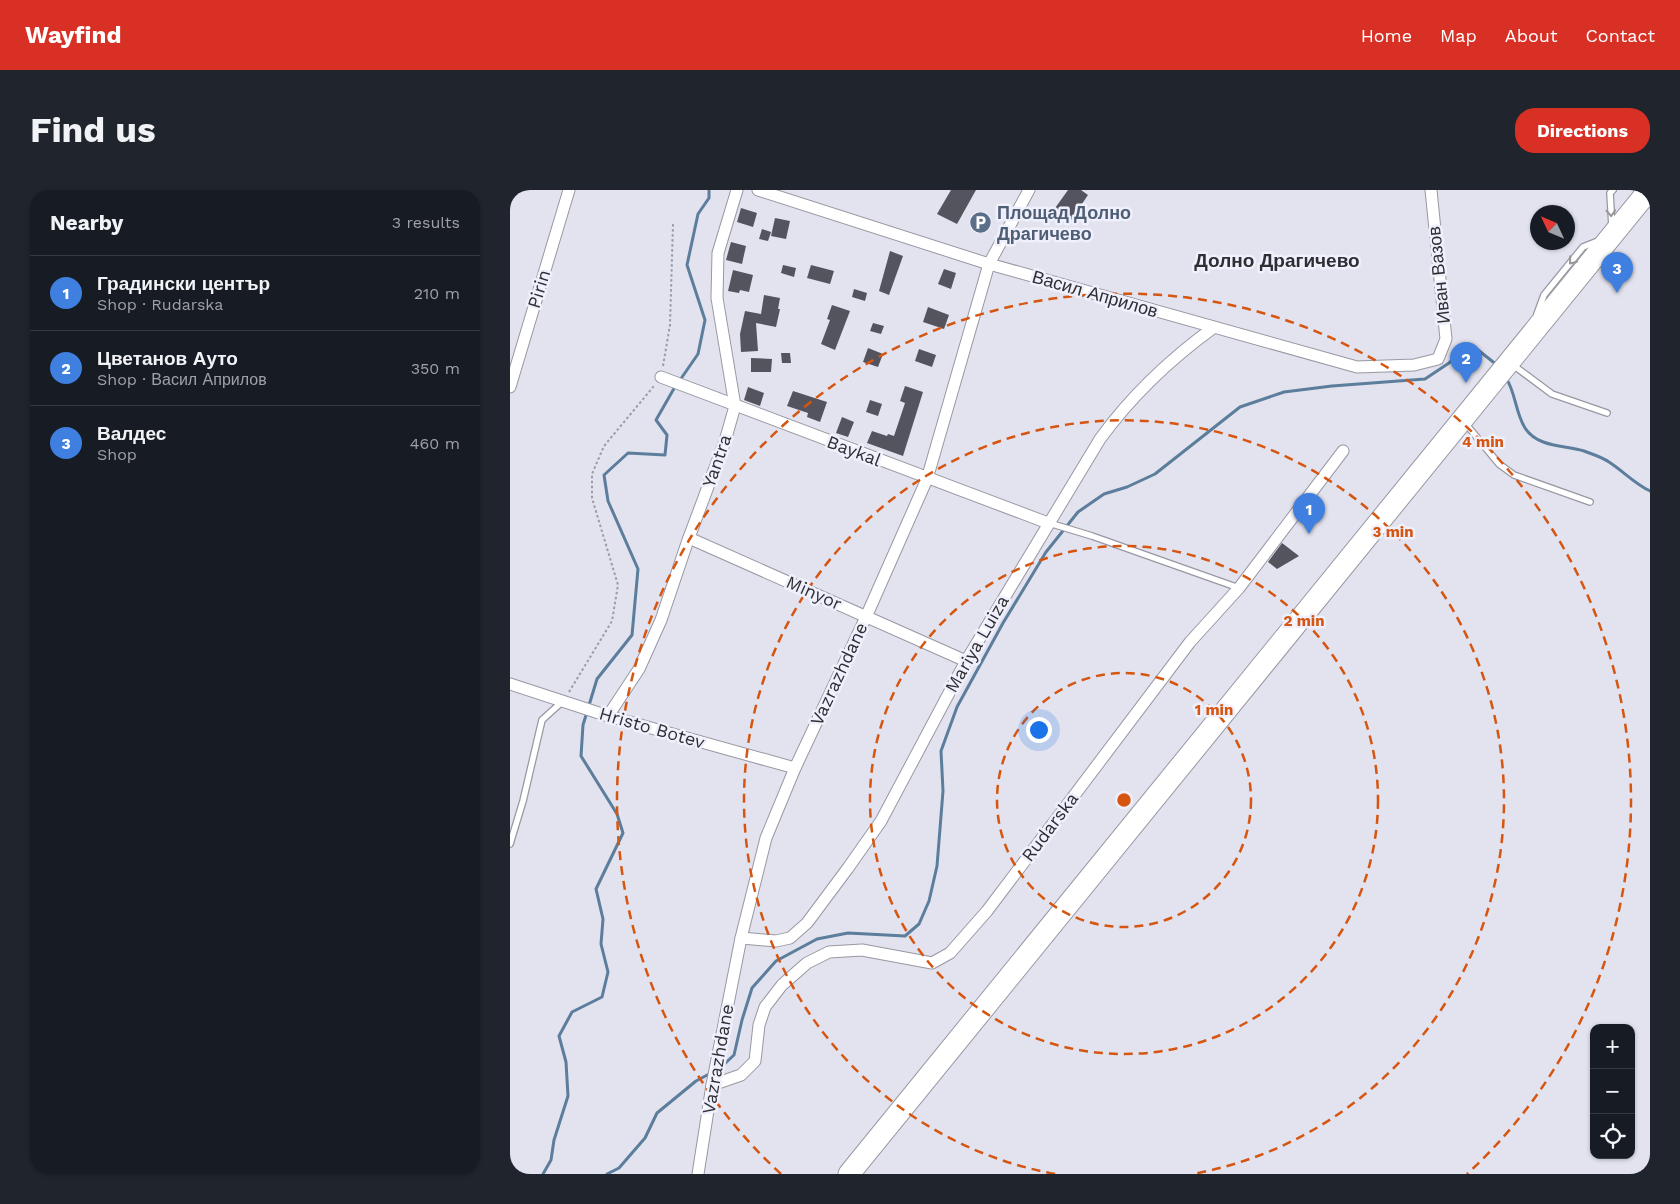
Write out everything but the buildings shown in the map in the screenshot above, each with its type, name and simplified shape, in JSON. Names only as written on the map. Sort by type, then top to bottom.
[{"type":"highway","points":[[848,1174],[1650,190]]},
{"type":"street","name":"Pirin","points":[[510,387],[569,190]]},
{"type":"street","name":"Yantra","points":[[605,715],[639,669],[661,620],[723,448],[735,406],[717,298],[718,253],[737,190]]},
{"type":"street","name":"Васил Априлов","points":[[758,190],[989,264],[1356,367],[1414,365],[1438,359]]},
{"type":"street","name":"Vazrazhdane","points":[[698,1174],[716,1063],[741,938],[766,838],[795,768],[866,617],[927,479],[989,264],[1029,190]]},
{"type":"street","name":"Иван Вазов","points":[[1431,190],[1446,339],[1438,359]]},
{"type":"street","name":"Mariya Luiza","points":[[741,938],[776,941],[790,938],[807,923],[880,821],[966,661],[1053,524],[1100,439],[1124,406],[1174,357],[1213,328]]},
{"type":"street","name":"Baykal","points":[[661,377],[927,479],[1053,524]]},
{"type":"street","name":"Rudarska","points":[[713,1082],[741,1075],[754,1061],[759,1025],[765,1007],[782,985],[807,963],[829,952],[862,950],[932,963],[950,953],[988,911],[1190,642],[1239,588],[1343,451]]},
{"type":"street","name":"Minyor","points":[[689,538],[966,661]]},
{"type":"street","name":"Hristo Botev","points":[[510,684],[605,715],[795,768]]},
{"type":"lane","points":[[1612,236],[1610,193],[1613,190]]},
{"type":"lane","points":[[1504,368],[1552,394],[1607,413]]},
{"type":"lane","points":[[1462,420],[1499,464],[1514,475],[1590,502]]},
{"type":"lane","points":[[1053,524],[1239,588]]},
{"type":"lane","points":[[510,844],[523,801],[542,720],[567,703]]},
{"type":"path","points":[[567,703],[612,621],[618,585],[592,498],[592,474],[604,446],[661,377],[670,325],[673,224]]},
{"type":"waterway","points":[[680,380],[698,354],[705,320],[687,265],[698,214],[709,198],[709,190]]},
{"type":"waterway","points":[[719,1069],[734,1055],[752,988],[776,961],[817,939],[848,933],[905,936],[919,924],[929,901],[937,866],[943,791],[941,751],[957,707],[1003,623],[1046,552],[1078,512],[1104,494],[1127,487],[1155,474],[1240,407],[1284,392],[1332,386],[1425,379],[1449,363],[1462,350],[1478,350],[1497,365]]},
{"type":"waterway","points":[[1506,378],[1525,428],[1537,439],[1553,445],[1584,451],[1603,459],[1650,491]]},
{"type":"waterway","points":[[543,1174],[551,1160],[554,1140],[568,1096],[566,1062],[559,1036],[572,1012],[602,997],[608,972],[601,944],[603,919],[596,889],[623,833],[617,814],[581,756],[583,725],[597,679],[632,635],[638,569],[608,501],[604,475],[628,453],[665,455],[667,435],[656,420],[676,385]]},
{"type":"waterway","points":[[607,1174],[619,1168],[645,1138],[657,1113],[696,1081],[711,1073]]},
{"type":"place","name":"Площад Долно Драгичево","points":[[981,223]]},
{"type":"place","name":"Валдес","points":[[1617,293]]},
{"type":"place","name":"Цветанов Ауто","points":[[1466,383]]},
{"type":"place","name":"Градински център","points":[[1309,534]]},
{"type":"district","name":"Долно Драгичево","points":[[1277,260]]}]
